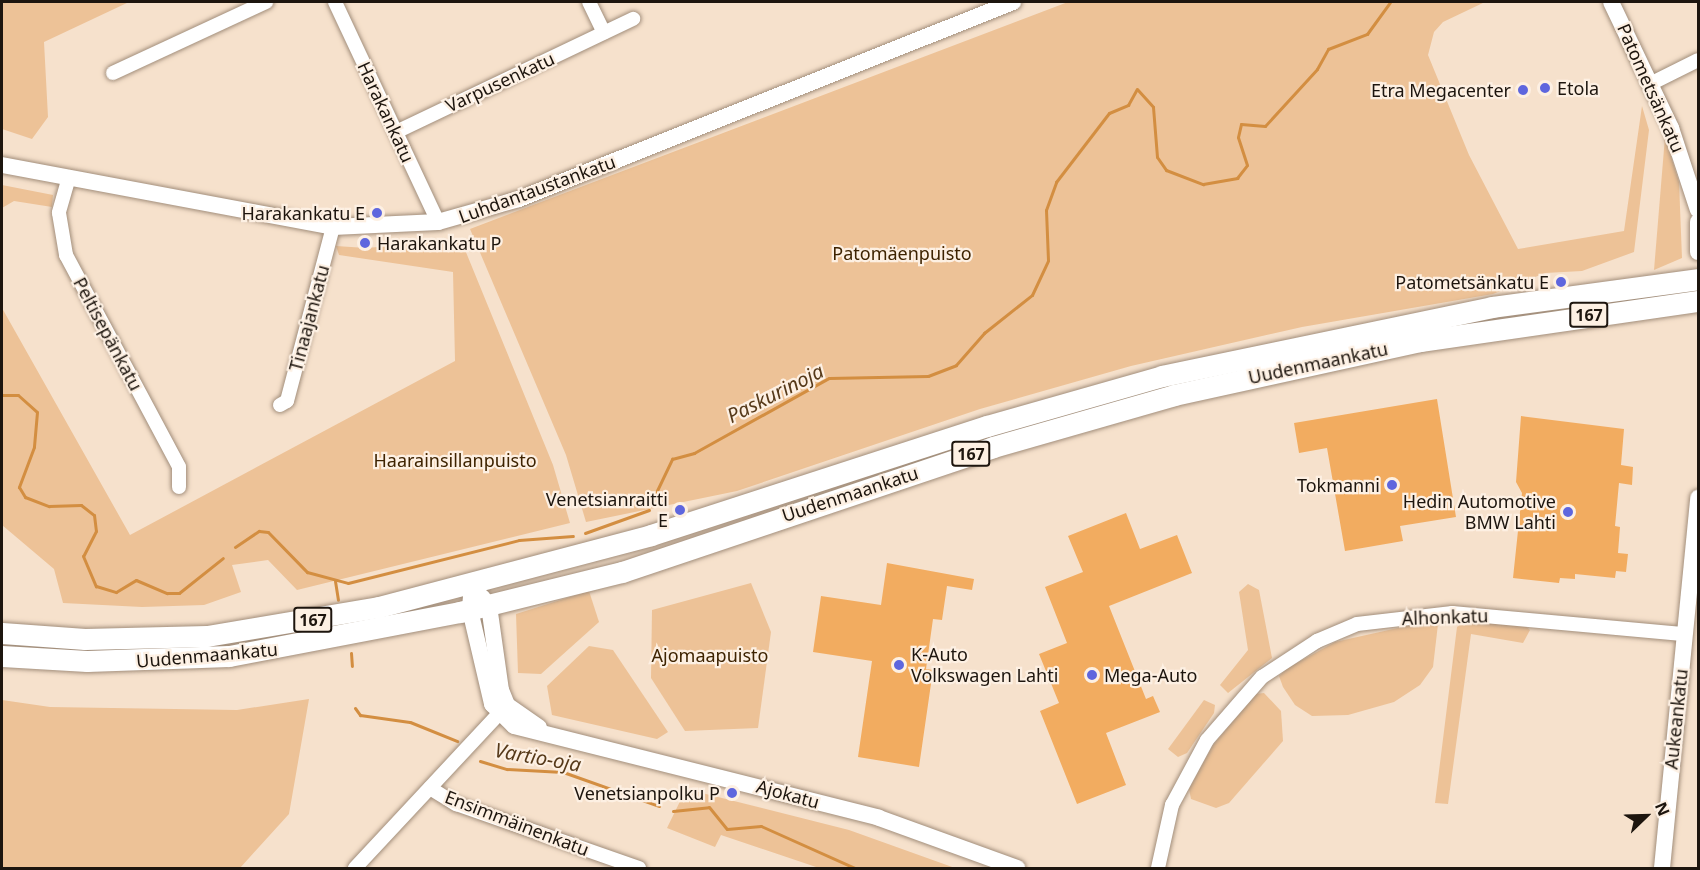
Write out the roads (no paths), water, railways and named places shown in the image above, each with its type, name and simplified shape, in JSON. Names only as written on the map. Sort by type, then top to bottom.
[{"type":"main road","name":"Uudenmaankatu","points":[[2,633],[85,639],[207,636],[325,618],[472,585],[651,536],[987,426],[1162,376],[1469,311],[1698,279]]},
{"type":"main road","name":"Uudenmaankatu","points":[[2,656],[87,661],[229,656],[479,608],[622,572],[993,447],[1174,396],[1420,341],[1698,301]]},
{"type":"street","points":[[113,73],[266,2]]},
{"type":"street","name":"Harakankatu","points":[[334,2],[438,222]]},
{"type":"street","points":[[589,2],[604,33]]},
{"type":"street","name":"Luhdantaustankatu","points":[[2,165],[333,226],[438,222],[519,199],[1013,2]]},
{"type":"street","name":"Patometsänkatu","points":[[1611,2],[1652,83],[1698,210]]},
{"type":"street","name":"Varpusenkatu","points":[[396,132],[633,19]]},
{"type":"street","points":[[1652,83],[1698,60]]},
{"type":"street","name":"Peltisepänkatu","points":[[69,177],[59,213],[66,255],[179,467],[179,487]]},
{"type":"street","points":[[1698,222],[1698,252]]},
{"type":"street","name":"Tinaajankatu","points":[[280,405],[287,401],[333,226]]},
{"type":"street","name":"Aukeankatu","points":[[1662,868],[1698,498]]},
{"type":"street","name":"Ajokatu","points":[[472,585],[479,608],[492,704],[554,734],[879,818],[1017,868]]},
{"type":"street","name":"Alhonkatu","points":[[1158,868],[1172,805],[1207,740],[1262,677],[1317,641],[1356,624],[1452,614],[1685,634]]},
{"type":"street","points":[[355,868],[503,709]]},
{"type":"street","name":"Ensimmäinenkatu","points":[[430,788],[456,804],[639,868]]},
{"type":"waterway","name":"Paskurinoja","points":[[652,501],[672,459],[694,453],[829,378],[928,376],[956,365],[984,333],[1032,295],[1048,260],[1046,210],[1056,182],[1109,113],[1128,105],[1137,89],[1153,107],[1157,157],[1166,170],[1203,184],[1237,178],[1247,165],[1238,137],[1241,124],[1265,126],[1317,69],[1328,49],[1367,34],[1390,2]]},
{"type":"waterway","name":"Vartio-oja","points":[[2,395],[18,395],[37,412],[34,447],[19,487],[25,497],[49,506],[81,505],[94,515],[96,531],[83,556],[96,586],[116,592],[136,580],[167,593],[179,593],[223,558]]},
{"type":"waterway","name":"Paskurinoja","points":[[585,533],[649,510]]},
{"type":"waterway","name":"Paskurinoja","points":[[235,547],[259,531],[268,532],[307,572],[348,583],[519,540],[573,536]]},
{"type":"waterway","name":"Vartio-oja","points":[[335,581],[338,600]]},
{"type":"waterway","name":"Vartio-oja","points":[[351,653],[352,666]]},
{"type":"waterway","name":"Vartio-oja","points":[[355,708],[360,715],[410,722],[457,741]]},
{"type":"waterway","name":"Vartio-oja","points":[[480,761],[507,769],[563,772],[659,806]]},
{"type":"waterway","name":"Vartio-oja","points":[[673,811],[709,807],[727,829],[761,826],[855,868]]},
{"type":"place","name":"Etola","points":[[1545,88]]},
{"type":"place","name":"Etra Megacenter","points":[[1523,90]]},
{"type":"place","name":"Harakankatu E","points":[[377,213]]},
{"type":"place","name":"Harakankatu P","points":[[365,243]]},
{"type":"place","name":"Patometsänkatu E","points":[[1561,282]]},
{"type":"place","name":"Tokmanni","points":[[1392,485]]},
{"type":"place","name":"Venetsianraitti E","points":[[680,510]]},
{"type":"place","name":"Hedin Automotive BMW Lahti","points":[[1568,512]]},
{"type":"place","name":"K-Auto Volkswagen Lahti","points":[[899,665]]},
{"type":"place","name":"Mega-Auto","points":[[1092,675]]},
{"type":"place","name":"Venetsianpolku P","points":[[732,793]]},
{"type":"park label","name":"Patomäenpuisto","points":[[902,253]]},
{"type":"park label","name":"Haarainsillanpuisto","points":[[455,460]]},
{"type":"park label","name":"Ajomaapuisto","points":[[710,655]]}]
